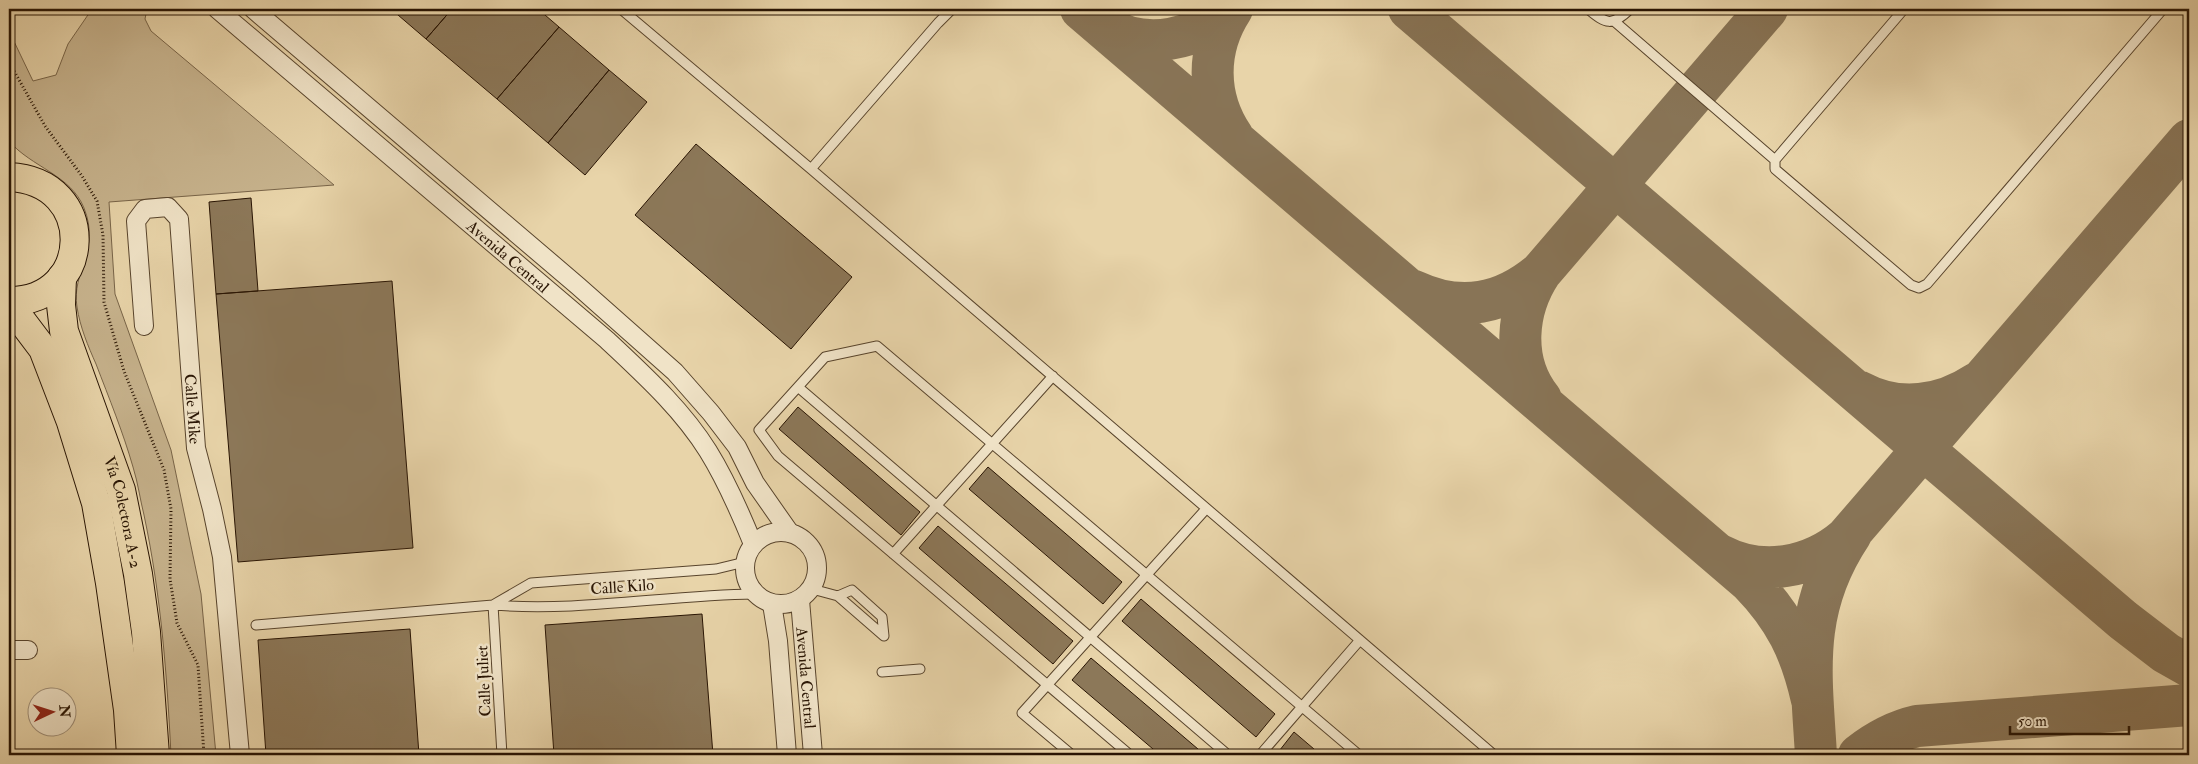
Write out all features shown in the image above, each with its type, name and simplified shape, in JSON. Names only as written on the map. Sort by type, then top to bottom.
[{"type":"main road","points":[[9,302],[38,296],[54,286],[70,263],[74,248],[75,232],[71,216],[63,202],[52,191],[39,182],[14,173]]},
{"type":"main road","name":"Vía Colectora A-2","points":[[62,277],[61,305],[64,331],[122,490],[146,632],[155,755]]},
{"type":"main road","points":[[9,302],[44,350],[71,422],[96,503],[128,710],[131,755]]},
{"type":"street","name":"Avenida Central","points":[[217,9],[600,334],[666,397],[708,451],[737,505],[753,544]]},
{"type":"street","name":"Avenida Central","points":[[253,9],[578,286],[675,372],[711,413],[737,447],[755,483],[790,532]]},
{"type":"street","name":"Calle Mike","points":[[144,326],[136,221],[145,209],[168,207],[179,219],[196,448],[222,557],[240,755]]},
{"type":"street","points":[[777,532],[790,532],[804,539],[812,548],[817,561],[818,573],[806,594],[784,605],[772,604],[754,594],[746,578],[745,562],[753,544],[765,535],[777,532]]},
{"type":"street","name":"Avenida Central","points":[[806,594],[813,755]]},
{"type":"street","name":"Avenida Central","points":[[772,604],[778,640],[787,755]]},
{"type":"street","points":[[9,650],[28,650]]},
{"type":"lane","points":[[621,9],[811,169],[1494,755]]},
{"type":"lane","points":[[811,169],[952,9]]},
{"type":"lane","points":[[1588,9],[1604,22],[1614,21],[1630,9]]},
{"type":"lane","points":[[1904,9],[1775,160],[1775,169],[1916,288],[1927,284],[2163,9]]},
{"type":"lane","points":[[1614,21],[1775,160]]},
{"type":"lane","points":[[1130,755],[778,456],[759,430],[825,357],[877,346],[1358,755]]},
{"type":"lane","points":[[893,554],[994,445],[1053,376]]},
{"type":"lane","points":[[798,387],[1228,755]]},
{"type":"lane","points":[[1072,755],[1022,713],[1206,509]]},
{"type":"lane","name":"Calle Kilo","points":[[493,605],[531,583],[723,568],[745,562]]},
{"type":"lane","points":[[806,594],[838,596],[852,590],[882,617],[884,636],[838,596]]},
{"type":"lane","name":"Calle Kilo","points":[[256,625],[493,605],[534,608],[709,595],[754,594]]},
{"type":"lane","name":"Calle Juliet","points":[[493,605],[502,755]]},
{"type":"lane","points":[[1260,755],[1360,640]]},
{"type":"lane","points":[[882,672],[920,669]]},
{"type":"path","points":[[9,62],[45,126],[82,176],[97,201],[103,235],[104,302],[124,371],[164,470],[171,508],[170,579],[177,623],[198,665],[204,755]]},
{"type":"shaded area","points":[[92,9],[147,9],[145,19],[151,31],[334,185],[109,202],[115,294],[171,450],[201,594],[216,755],[171,755],[162,635],[155,575],[144,515],[129,454],[80,322],[77,307],[76,294],[88,249],[89,236],[84,208],[70,187],[28,158],[9,141],[9,31],[33,81],[56,75],[68,44]]},
{"type":"building","points":[[391,9],[452,9],[426,39]]},
{"type":"building","points":[[452,9],[538,9],[559,27],[497,99],[426,39]]},
{"type":"building","points":[[559,27],[609,70],[548,143],[497,99]]},
{"type":"building","points":[[609,70],[647,102],[585,175],[548,143]]},
{"type":"building","points":[[696,144],[852,277],[791,349],[635,215]]},
{"type":"building","points":[[251,198],[258,291],[216,294],[209,202]]},
{"type":"building","points":[[392,281],[413,548],[238,562],[216,294]]},
{"type":"building","points":[[798,407],[920,512],[901,535],[779,429]]},
{"type":"building","points":[[988,467],[1122,582],[1103,604],[969,489]]},
{"type":"building","points":[[938,526],[1073,641],[1053,664],[919,548]]},
{"type":"building","points":[[1141,599],[1275,714],[1256,737],[1122,621]]},
{"type":"building","points":[[702,614],[713,755],[554,755],[545,625]]},
{"type":"building","points":[[410,629],[419,755],[266,755],[258,640]]},
{"type":"building","points":[[1091,658],[1205,755],[1160,755],[1072,680]]},
{"type":"building","points":[[1294,732],[1321,755],[1276,755]]},
{"type":"taxiway","points":[[1081,9],[1750,582],[1773,609],[1790,636],[1803,666],[1812,700]]},
{"type":"taxiway","points":[[1232,9],[1223,24],[1217,40],[1213,73],[1218,106],[1224,122],[1233,137]]},
{"type":"taxiway","points":[[1105,27],[1121,35],[1138,39],[1171,39],[1203,28],[1232,9]]},
{"type":"taxiway","points":[[1409,9],[2123,620],[2166,653],[2189,666]]},
{"type":"taxiway","points":[[1541,399],[1531,384],[1525,368],[1520,336],[1526,303],[1541,272],[1767,9]]},
{"type":"taxiway","points":[[1720,555],[1752,566],[1786,566],[1817,556],[1846,538],[2189,140]]},
{"type":"taxiway","points":[[1414,291],[1448,302],[1481,302],[1512,292],[1541,272]]},
{"type":"taxiway","points":[[1860,392],[1890,403],[1920,404],[1949,397],[1977,383]]},
{"type":"taxiway","points":[[1816,755],[1812,668],[1813,641],[1817,615],[1824,588],[1835,562],[1851,534]]},
{"type":"taxiway","points":[[1859,755],[1886,737],[1917,726],[2189,705]]}]
